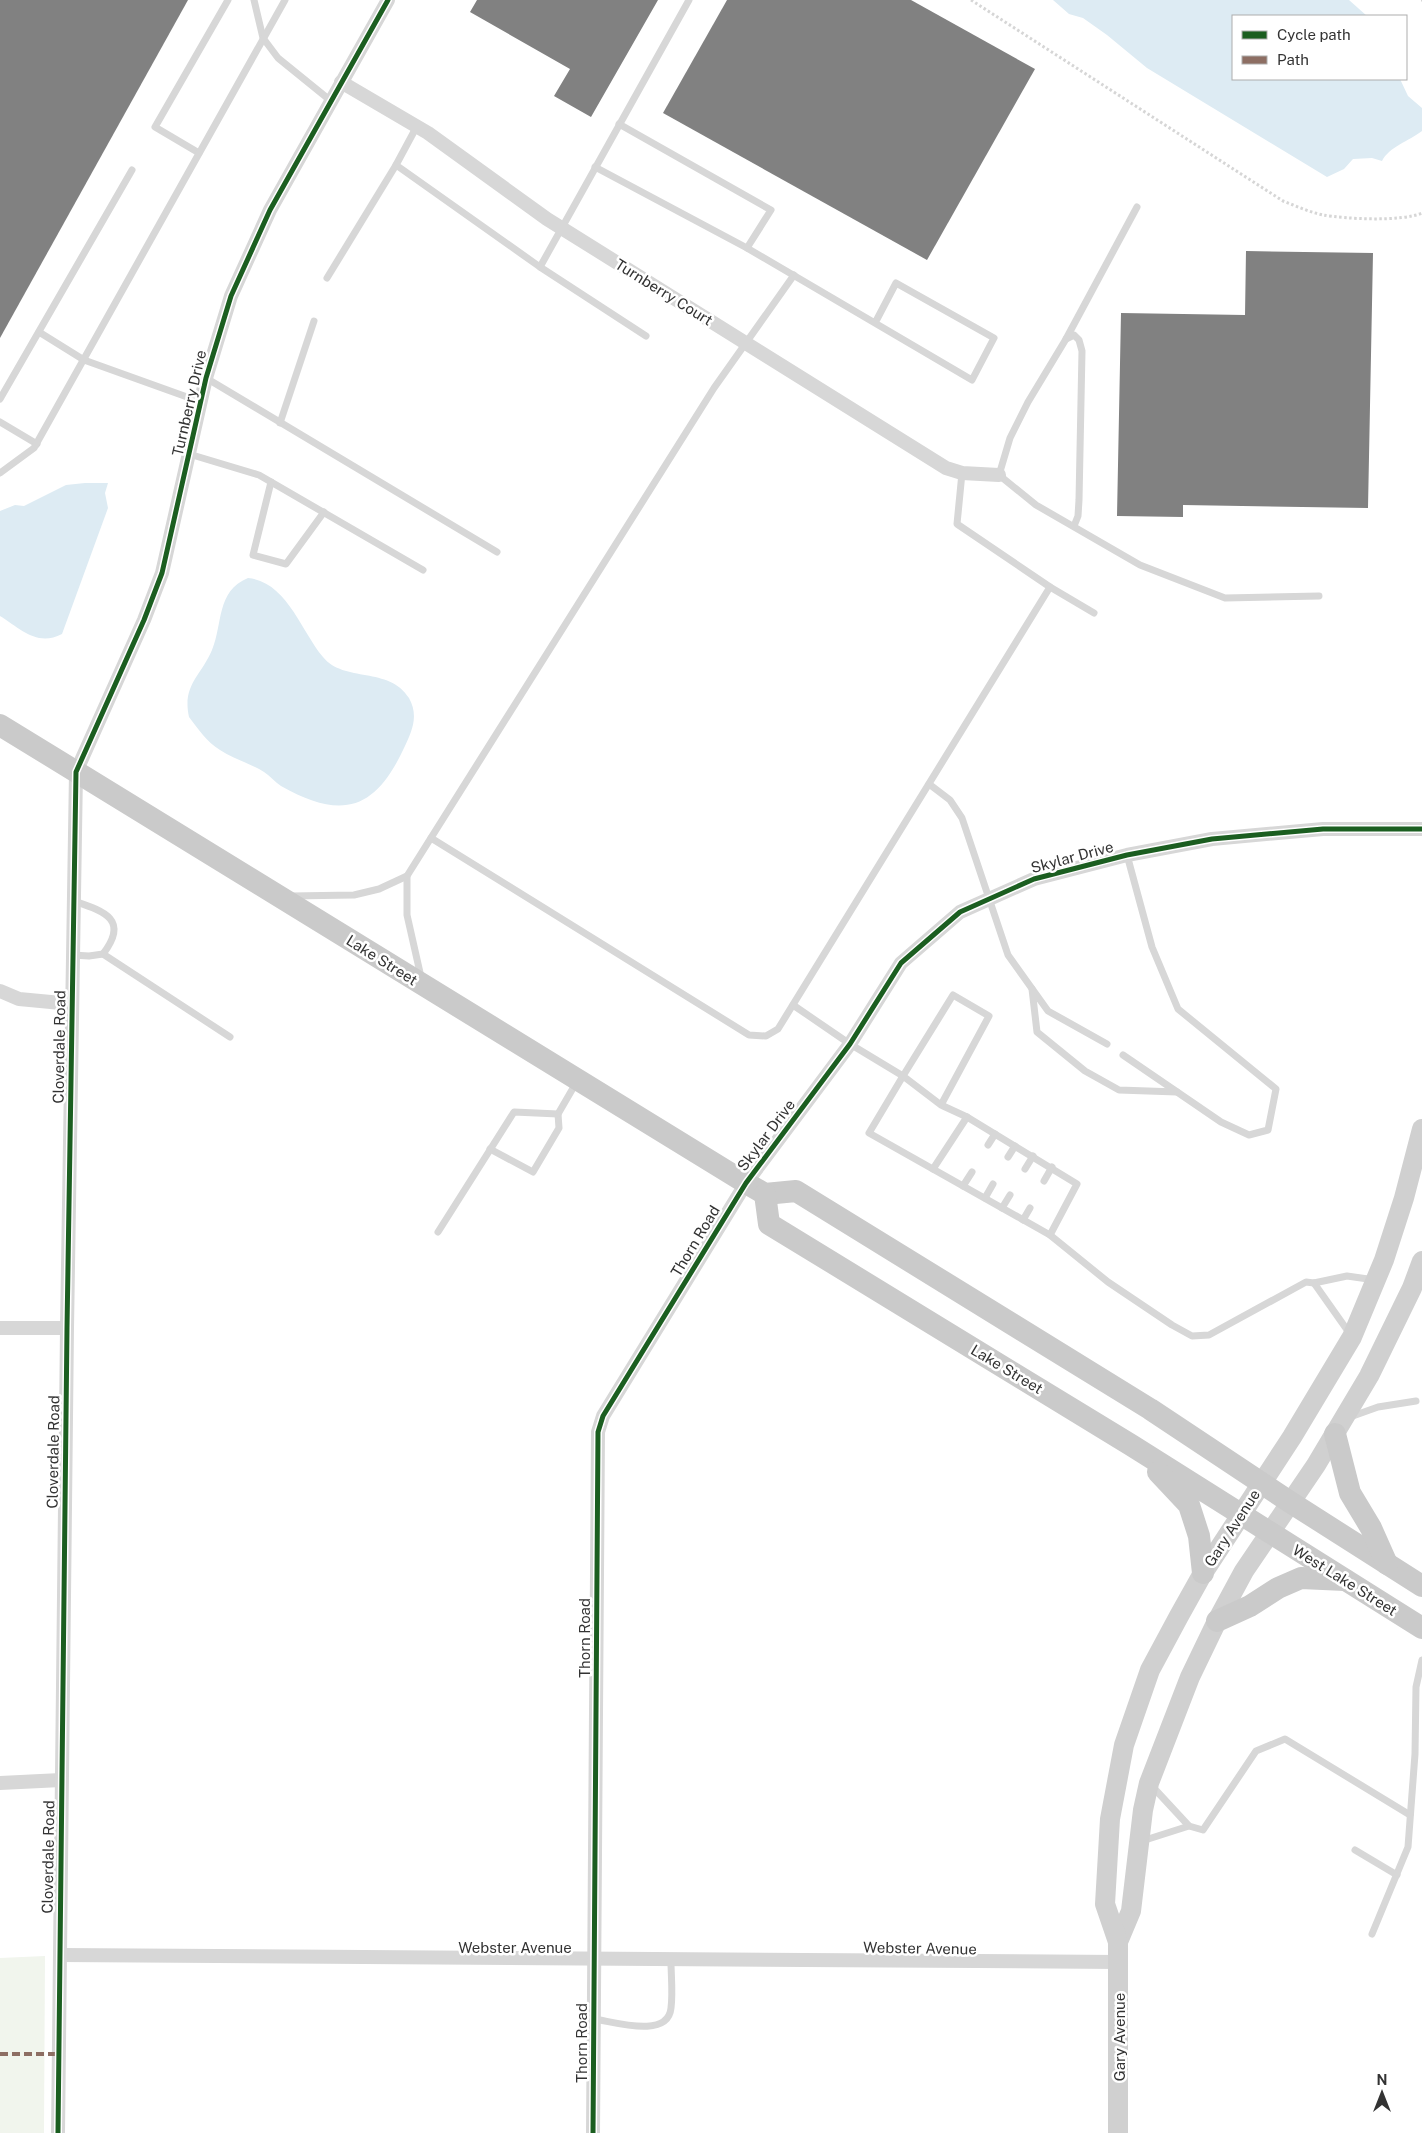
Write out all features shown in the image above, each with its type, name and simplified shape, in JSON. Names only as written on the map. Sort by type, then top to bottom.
[{"type":"main road","name":"Lake Street","points":[[0,725],[765,1194],[769,1224],[1131,1445],[1269,1532]]},
{"type":"main road","name":"Gary Avenue","points":[[1118,2133],[1118,1942],[1105,1904],[1110,1819],[1124,1744],[1150,1670],[1203,1572],[1352,1338],[1376,1280],[1404,1198],[1422,1129]]},
{"type":"main road","points":[[765,1194],[796,1191],[1150,1409],[1290,1502],[1422,1586]]},
{"type":"main road","name":"Gary Avenue","points":[[1118,1942],[1131,1911],[1139,1842],[1149,1783],[1179,1702],[1217,1621],[1269,1532],[1340,1427],[1417,1286],[1422,1261]]},
{"type":"main road","points":[[1340,1427],[1350,1493],[1372,1528],[1387,1564]]},
{"type":"main road","points":[[1131,1445],[1189,1505],[1199,1536],[1203,1572]]},
{"type":"main road","name":"West Lake Street","points":[[1269,1532],[1422,1628]]},
{"type":"main road","points":[[1217,1621],[1250,1606],[1278,1588],[1301,1578],[1346,1580]]},
{"type":"street","name":"Turnberry Drive","points":[[76,772],[144,620],[162,573],[206,378],[232,296],[257,237],[388,0]]},
{"type":"street","name":"Turnberry Court","points":[[341,82],[417,126],[462,155],[561,227],[946,468],[962,473],[999,475]]},
{"type":"street","name":"Cloverdale Road","points":[[58,2133],[67,1328],[76,772]]},
{"type":"street","name":"Skylar Drive","points":[[746,1184],[850,1044],[901,963],[960,912],[1034,879],[1127,856],[1230,838],[1323,829],[1422,829]]},
{"type":"street","points":[[0,991],[19,999],[72,1004]]},
{"type":"street","name":"Thorn Road","points":[[593,2133],[598,1432],[603,1416],[746,1184]]},
{"type":"street","points":[[0,1328],[67,1328]]},
{"type":"street","points":[[0,1782],[62,1780]]},
{"type":"street","name":"Webster Avenue","points":[[60,1955],[671,1961],[1119,1962]]},
{"type":"lane","points":[[199,153],[155,127],[228,0]]},
{"type":"lane","points":[[254,0],[263,38],[278,58],[331,101]]},
{"type":"lane","points":[[0,473],[36,444],[285,0]]},
{"type":"lane","points":[[540,267],[689,0]]},
{"type":"lane","points":[[619,124],[771,210],[748,248]]},
{"type":"lane","points":[[327,278],[396,165],[417,126]]},
{"type":"lane","points":[[396,165],[540,267],[646,336]]},
{"type":"lane","points":[[595,166],[748,248],[875,323],[972,380],[994,338],[896,283],[875,323]]},
{"type":"lane","points":[[0,399],[132,170]]},
{"type":"lane","points":[[1137,207],[1066,340],[1017,424],[1010,438],[999,475],[1036,505],[1140,565],[1225,598],[1319,596]]},
{"type":"lane","points":[[278,896],[354,895],[379,890],[407,876],[714,388],[794,275]]},
{"type":"lane","points":[[280,422],[314,321]]},
{"type":"lane","points":[[39,332],[84,360],[201,402]]},
{"type":"lane","points":[[1066,340],[1074,335],[1079,340],[1082,351],[1079,500],[1078,516],[1074,526]]},
{"type":"lane","points":[[206,378],[497,552]]},
{"type":"lane","points":[[0,422],[36,444]]},
{"type":"lane","points":[[189,454],[259,475],[423,570]]},
{"type":"lane","points":[[962,473],[957,524],[1050,587],[1094,613]]},
{"type":"lane","points":[[271,482],[253,555],[286,564],[324,512]]},
{"type":"lane","points":[[431,838],[748,1035],[766,1036],[778,1029],[1050,587]]},
{"type":"lane","points":[[929,784],[950,800],[962,818],[1008,955],[1048,1011],[1107,1044]]},
{"type":"lane","points":[[1123,1055],[1228,1125],[1249,1135],[1268,1130],[1276,1089],[1178,1009],[1152,947],[1127,856]]},
{"type":"lane","points":[[407,876],[407,915],[423,985]]},
{"type":"lane","points":[[74,901],[104,911],[112,919],[113,931],[110,944],[103,954]]},
{"type":"lane","points":[[73,954],[89,956],[103,954],[230,1037]]},
{"type":"lane","points":[[1032,988],[1037,1032],[1085,1071],[1119,1090],[1177,1092]]},
{"type":"lane","points":[[941,1105],[990,1016],[953,995],[869,1133],[1050,1235],[1108,1282],[1172,1325],[1192,1336],[1209,1335],[1306,1282],[1314,1283],[1347,1276],[1376,1280]]},
{"type":"lane","points":[[793,1004],[850,1044],[903,1076],[941,1105],[967,1117],[1052,1167],[1077,1184],[1050,1235]]},
{"type":"lane","points":[[490,1149],[533,1172],[559,1128],[558,1114],[578,1080]]},
{"type":"lane","points":[[438,1232],[514,1112],[558,1114]]},
{"type":"lane","points":[[934,1169],[967,1117]]},
{"type":"lane","points":[[988,1144],[995,1134]]},
{"type":"lane","points":[[1008,1157],[1015,1146]]},
{"type":"lane","points":[[1025,1169],[1033,1156]]},
{"type":"lane","points":[[1044,1181],[1052,1167]]},
{"type":"lane","points":[[963,1186],[972,1172]]},
{"type":"lane","points":[[985,1198],[993,1184]]},
{"type":"lane","points":[[1002,1208],[1010,1194]]},
{"type":"lane","points":[[1023,1220],[1030,1208]]},
{"type":"lane","points":[[1314,1283],[1352,1338]]},
{"type":"lane","points":[[1340,1427],[1378,1407],[1416,1401]]},
{"type":"lane","points":[[1372,1934],[1408,1847],[1416,1687],[1422,1660]]},
{"type":"lane","points":[[1149,1783],[1189,1826],[1203,1830],[1256,1751],[1285,1739],[1410,1815]]},
{"type":"lane","points":[[1139,1842],[1189,1826]]},
{"type":"lane","points":[[1354,1850],[1397,1875]]},
{"type":"lane","points":[[594,2019],[640,2026],[657,2026],[667,2021],[671,2009],[671,1961]]},
{"type":"path","points":[[971,0],[1283,201],[1323,215],[1392,218],[1413,217],[1422,213]]},
{"type":"shaded area","points":[[1053,0],[1349,0],[1366,15],[1232,15],[1232,80],[1400,80],[1408,96],[1422,108],[1422,131],[1394,148],[1382,161],[1372,158],[1353,159],[1344,169],[1327,177],[1147,68],[1083,18],[1069,14]]},
{"type":"shaded area","points":[[108,483],[105,493],[108,508],[62,634],[45,638],[30,635],[0,616],[0,511],[15,505],[24,506],[66,485]]},
{"type":"shaded area","points":[[248,578],[262,581],[283,598],[323,657],[332,665],[342,670],[390,682],[400,688],[409,698],[414,711],[410,736],[393,769],[381,785],[368,797],[354,803],[339,806],[302,797],[281,786],[259,769],[215,747],[189,717],[188,697],[190,689],[212,650],[225,600],[230,591]]},
{"type":"shaded area","points":[[45,1956],[44,2133],[0,2133],[0,1958]]},
{"type":"building","points":[[0,0],[188,0],[0,338]]},
{"type":"building","points":[[477,0],[658,0],[591,117],[554,96],[570,69],[470,12]]},
{"type":"building","points":[[727,0],[911,0],[1035,69],[927,260],[663,113]]},
{"type":"building","points":[[1246,251],[1373,253],[1368,508],[1183,505],[1183,517],[1117,516],[1121,313],[1245,315]]},
{"type":"marked path","points":[[0,2054],[59,2054]]},
{"type":"cycle path","points":[[58,2133],[67,1328],[76,772],[144,620],[162,573],[206,378],[231,296],[270,210],[388,0]]},
{"type":"cycle path","points":[[593,2133],[598,1432],[603,1416],[746,1183],[850,1044],[901,963],[960,912],[1034,879],[1127,855],[1212,839],[1323,829],[1422,829]]}]
